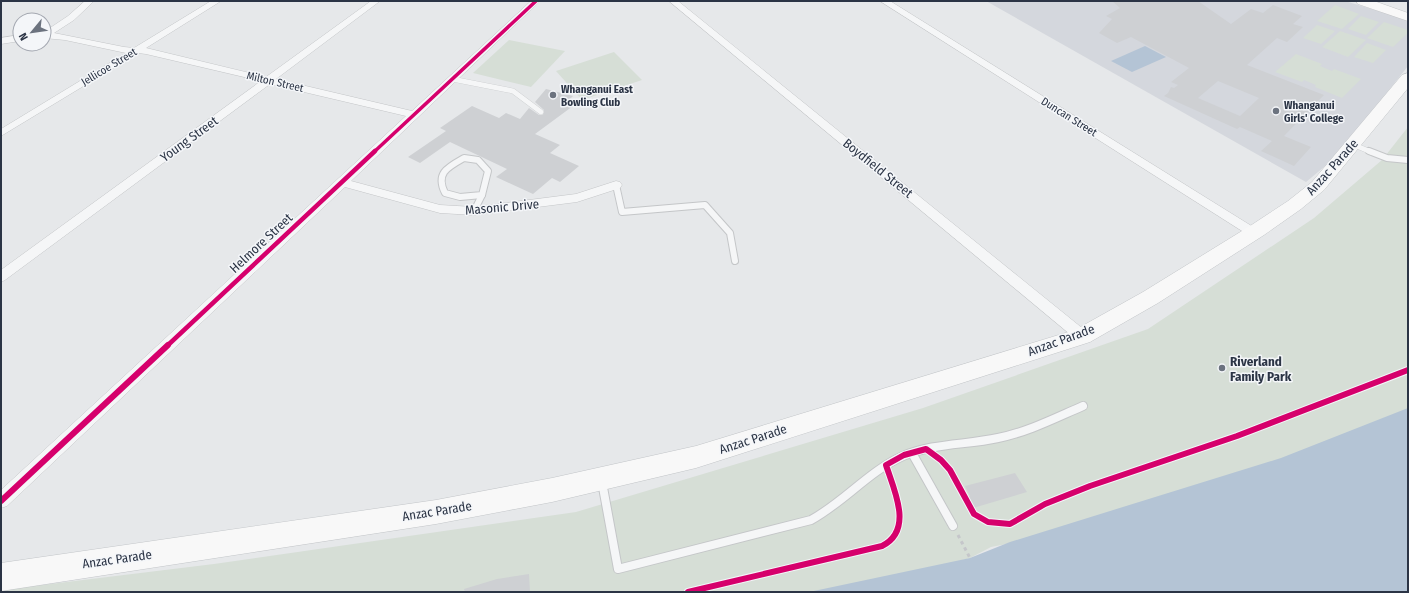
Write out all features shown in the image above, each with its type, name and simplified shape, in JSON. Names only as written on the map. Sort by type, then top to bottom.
[{"type":"main road","points":[[1365,2],[1408,11]]},
{"type":"main road","points":[[1365,2],[1408,17]]},
{"type":"main road","name":"Anzac Parade","points":[[1,576],[436,512],[552,490],[696,457],[1082,336],[1141,304],[1290,209],[1318,186],[1408,78]]},
{"type":"street","points":[[52,30],[71,18],[90,1]]},
{"type":"street","name":"Jellicoe Street","points":[[1,133],[217,1]]},
{"type":"street","name":"Young Street","points":[[1,277],[376,1]]},
{"type":"street","name":"Helmore Street","points":[[1,501],[536,1]]},
{"type":"street","name":"Boydfield Street","points":[[673,1],[1082,336]]},
{"type":"street","name":"Duncan Street","points":[[884,1],[1254,233]]},
{"type":"street","name":"Milton Street","points":[[52,36],[65,37],[124,50],[146,51],[414,115]]},
{"type":"street","points":[[1,41],[12,39]]},
{"type":"street","name":"Masonic Drive","points":[[342,182],[440,209],[474,211],[577,198],[616,185]]},
{"type":"lane","points":[[452,79],[514,91],[541,112]]},
{"type":"lane","points":[[1352,144],[1378,155],[1393,159],[1408,160]]},
{"type":"lane","points":[[474,211],[483,195],[488,171],[478,160],[464,158],[448,167],[441,177],[441,185],[445,193],[460,197],[483,195]]},
{"type":"lane","points":[[616,185],[622,212],[705,205],[730,233],[735,261]]},
{"type":"lane","points":[[601,479],[618,568],[811,520],[830,508],[886,465],[904,456],[926,449],[1009,436],[1083,406]]},
{"type":"lane","points":[[912,453],[953,526]]},
{"type":"path","points":[[926,449],[941,460],[950,470],[974,514],[988,522],[1010,524],[1045,504],[1090,486],[1237,436],[1408,370]]},
{"type":"path","points":[[953,526],[970,558]]},
{"type":"shaded area","name":"Whanganui Girls' College","points":[[986,1],[1345,1],[1408,20],[1408,66],[1336,157],[1306,182]]},
{"type":"shaded area","points":[[1335,5],[1359,14],[1342,29],[1317,21]]},
{"type":"shaded area","points":[[1361,16],[1379,22],[1366,35],[1348,29]]},
{"type":"shaded area","points":[[1384,22],[1408,30],[1408,33],[1393,47],[1367,38]]},
{"type":"shaded area","points":[[1317,25],[1335,31],[1321,44],[1303,38]]},
{"type":"shaded area","points":[[1340,31],[1366,40],[1348,57],[1322,47]]},
{"type":"shaded area","points":[[509,40],[565,51],[531,87],[473,73]]},
{"type":"shaded area","points":[[1367,43],[1386,50],[1373,63],[1354,57]]},
{"type":"shaded area","points":[[614,52],[642,80],[582,100],[556,71]]},
{"type":"shaded area","points":[[1296,54],[1322,64],[1320,66],[1332,71],[1334,69],[1361,79],[1342,98],[1315,87],[1316,85],[1304,80],[1302,82],[1275,72]]},
{"type":"shaded area","name":"Riverland Family Park","points":[[1408,127],[1408,424],[1207,504],[991,547],[970,558],[848,592],[1,592],[1,590],[214,564],[576,512],[923,408],[1148,329],[1314,218],[1382,160]]},
{"type":"water","points":[[1145,46],[1166,57],[1132,72],[1111,61]]},
{"type":"water","points":[[1408,408],[1408,592],[809,592],[970,558],[1010,542],[1281,458]]},
{"type":"building","points":[[1112,1],[1198,1],[1231,24],[1251,9],[1263,13],[1273,5],[1302,16],[1293,24],[1303,27],[1287,42],[1277,38],[1247,65],[1324,95],[1284,136],[1311,147],[1294,166],[1261,151],[1272,141],[1240,127],[1237,129],[1164,96],[1168,93],[1171,87],[1174,88],[1178,85],[1171,82],[1189,68],[1131,37],[1117,43],[1099,33],[1112,19],[1106,16],[1120,8]],"holes":[[[1218,81],[1259,98],[1240,116],[1198,98]]]},
{"type":"building","points":[[546,89],[573,96],[565,104],[573,106],[535,134],[560,145],[550,153],[579,166],[560,182],[552,178],[533,194],[496,177],[507,169],[450,142],[420,163],[408,157],[446,131],[440,128],[472,106],[499,118],[506,113],[520,119],[529,108],[539,115],[543,115],[544,110],[535,102]]},
{"type":"building","points":[[1015,473],[1027,492],[973,508],[967,497],[970,496],[965,486]]},
{"type":"building","points":[[529,574],[530,592],[465,592],[464,589],[497,579]]},
{"type":"cycle path","points":[[1,501],[536,1]]},
{"type":"cycle path","points":[[688,592],[882,546],[889,542],[895,536],[900,518],[897,500],[886,465],[904,455],[926,449],[941,460],[950,470],[974,514],[988,522],[1010,524],[1045,504],[1090,486],[1237,436],[1408,370]]},
{"type":"place","name":"Whanganui East Bowling Club","points":[[553,95]]},
{"type":"place","name":"Whanganui Girls' College","points":[[1276,111]]},
{"type":"place","name":"Riverland Family Park","points":[[1222,368]]}]
